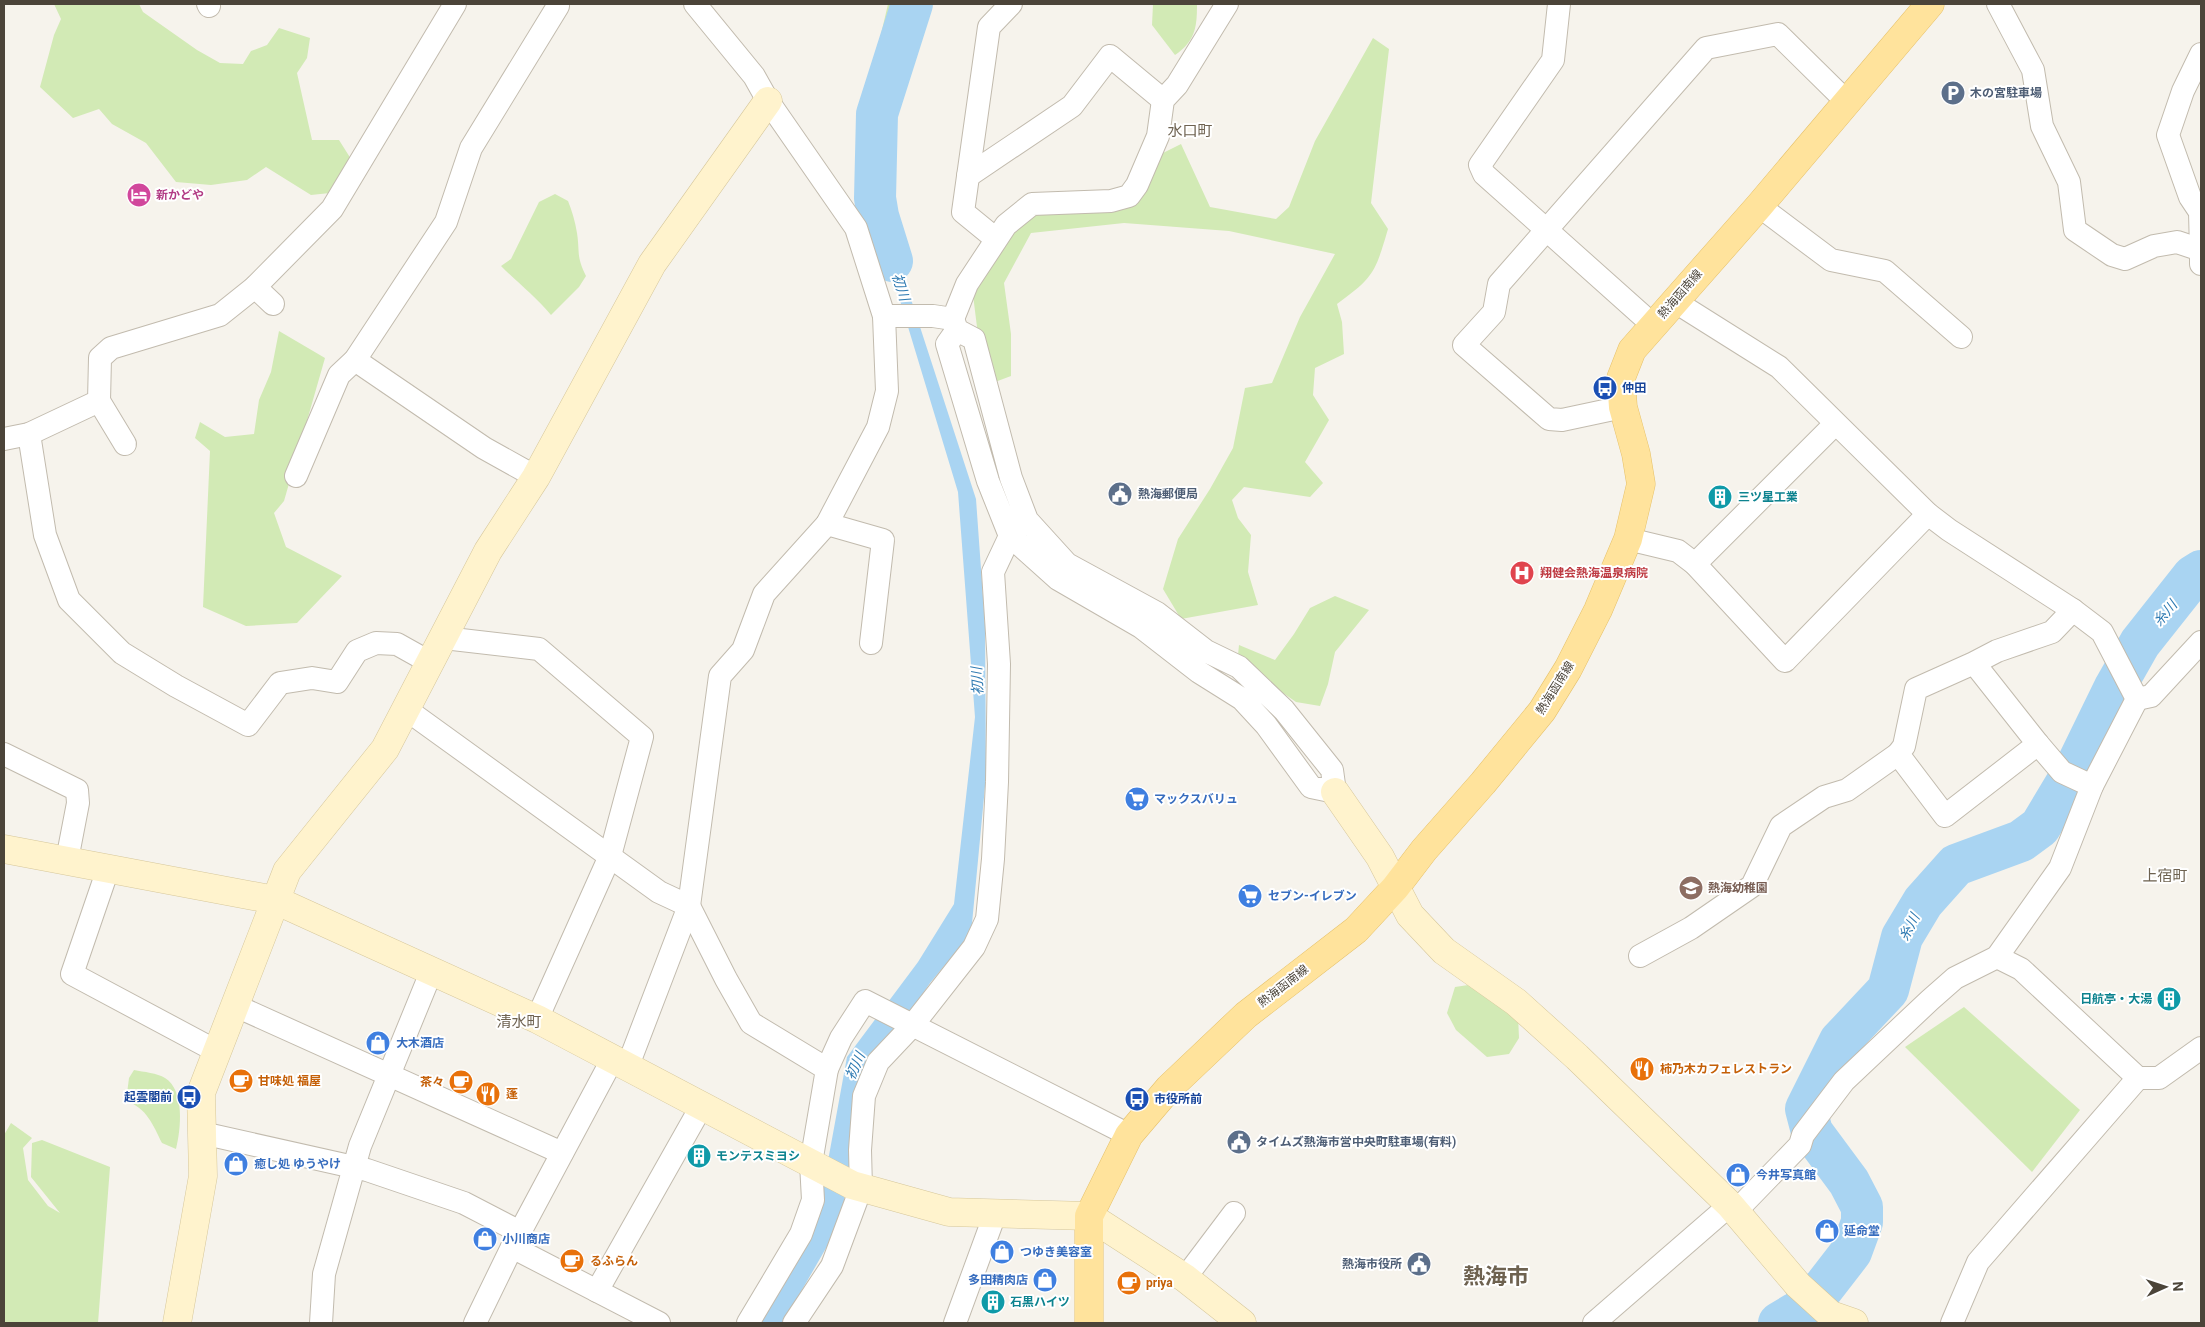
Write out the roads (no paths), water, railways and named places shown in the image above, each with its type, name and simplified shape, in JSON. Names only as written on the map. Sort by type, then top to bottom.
[{"type":"main road","name":"熱海函南線","points":[[1089,1323],[1089,1216],[1129,1135],[1169,1088],[1246,1015],[1356,930],[1395,888],[1542,710],[1568,669],[1598,610],[1628,539],[1641,484],[1636,454],[1623,407],[1621,378],[1632,350],[1759,206],[1930,4]]},
{"type":"street","points":[[125,444],[99,401],[100,358],[111,348],[220,315],[255,287],[332,209],[455,4]]},
{"type":"street","points":[[474,1323],[562,1153],[620,1064],[690,906],[720,676],[743,650],[764,594],[827,524],[878,427],[887,390],[888,316],[856,228],[768,101],[754,76],[695,4]]},
{"type":"street","points":[[996,239],[963,212],[989,27],[1011,4]]},
{"type":"street","points":[[1227,4],[1177,85],[1163,100],[1158,136],[1136,185],[1129,196],[1111,201],[1032,204],[1006,225],[967,284],[948,322],[947,344],[988,481],[1010,536],[1058,579],[1141,627],[1199,672],[1242,699],[1266,725],[1311,787],[1335,792]]},
{"type":"street","points":[[1559,4],[1553,60],[1480,165],[1484,174],[1653,325]]},
{"type":"street","points":[[1998,4],[2033,70],[2042,126],[2069,182],[2075,230],[2112,255],[2125,259],[2154,246],[2178,242],[2201,250]]},
{"type":"street","points":[[296,476],[340,375],[355,360],[446,222],[471,148],[558,6]]},
{"type":"street","points":[[1623,407],[1562,420],[1550,419],[1464,345],[1494,312],[1499,284],[1706,48],[1778,34],[1847,102]]},
{"type":"street","points":[[2201,54],[2182,91],[2168,135],[2190,197],[2200,212],[2201,264]]},
{"type":"street","points":[[968,176],[1072,106],[1110,56],[1163,100]]},
{"type":"street","points":[[177,1323],[203,1176],[201,1093],[236,1006],[286,871],[385,749],[407,710],[488,551],[536,477],[652,264],[768,101]]},
{"type":"street","points":[[1759,206],[1831,260],[1885,271],[1961,336]]},
{"type":"street","points":[[255,287],[273,304]]},
{"type":"street","points":[[1674,301],[1778,367],[1928,514],[1948,530],[2073,610],[2102,632],[2133,692],[2151,696],[2194,650]]},
{"type":"street","points":[[888,316],[948,322],[974,339],[1011,478],[1027,520],[1067,564],[1157,613],[1206,651],[1239,667],[1284,710],[1332,770],[1335,792],[1380,857],[1410,915],[1444,951],[1516,1002],[1577,1057],[1733,1208],[1798,1285],[1835,1320]]},
{"type":"street","points":[[355,360],[484,448],[536,477]]},
{"type":"street","points":[[963,396],[987,388]]},
{"type":"street","points":[[4,439],[29,434],[99,401]]},
{"type":"street","points":[[1694,564],[1835,424]]},
{"type":"street","points":[[29,434],[45,535],[68,600],[122,653],[176,686],[248,725],[280,683],[312,678],[337,682],[357,651],[376,643],[397,644],[431,663]]},
{"type":"street","points":[[1628,539],[1678,551],[1694,564],[1785,660],[1928,514]]},
{"type":"street","points":[[794,1323],[832,1266],[857,1186],[864,1096],[878,1062],[912,1026],[974,947],[987,919],[993,859],[999,664],[993,572],[1010,536],[1027,520]]},
{"type":"street","points":[[827,524],[883,540],[871,643]]},
{"type":"street","points":[[1640,956],[1692,928],[1752,886],[1781,826],[1824,797],[1847,790],[1898,754],[1904,746],[1916,689],[1997,651],[2052,632],[2073,610]]},
{"type":"street","points":[[444,638],[539,649],[642,737],[610,856],[537,1019]]},
{"type":"street","points":[[1974,663],[2062,772],[2092,786]]},
{"type":"street","points":[[1594,1323],[1733,1208],[1800,1145],[1803,1135],[1844,1082],[1956,978],[1997,957],[2060,868],[2092,786],[2133,692]]},
{"type":"street","points":[[407,710],[659,892],[690,906],[726,979],[751,1023],[827,1069]]},
{"type":"street","points":[[1898,754],[1945,816],[2038,744]]},
{"type":"street","points":[[4,754],[76,790],[78,804],[67,860]]},
{"type":"street","points":[[4,849],[275,900],[537,1019],[701,1107],[857,1186],[949,1212],[1089,1216],[1185,1278],[1242,1323]]},
{"type":"street","points":[[108,869],[72,974],[218,1052]]},
{"type":"street","points":[[1997,957],[2020,969],[2138,1078],[2158,1078],[2201,1048]]},
{"type":"street","points":[[321,1323],[324,1274],[360,1146],[432,970]]},
{"type":"street","points":[[748,1323],[801,1234],[813,1200],[827,1069],[841,1038],[865,1001],[1129,1135]]},
{"type":"street","points":[[236,1006],[562,1153]]},
{"type":"street","points":[[1952,1323],[1978,1262],[2138,1078]]},
{"type":"street","points":[[597,1291],[701,1107]]},
{"type":"street","points":[[202,1133],[354,1167],[464,1203],[597,1291],[659,1323]]},
{"type":"street","points":[[1185,1278],[1234,1213]]},
{"type":"street","points":[[955,1323],[995,1214]]},
{"type":"water","points":[[869,198],[881,207],[976,499],[985,625],[986,776],[971,934],[930,983],[860,1087],[841,1222],[783,1323],[758,1323],[819,1210],[847,1057],[918,962],[954,904],[975,717],[958,492]]},
{"type":"water","points":[[1814,1278],[1836,1285],[1810,1316],[1798,1323],[1762,1323],[1795,1299]]},
{"type":"waterway","name":"初川","points":[[892,261],[878,216],[875,198],[877,114],[912,4]]},
{"type":"waterway","name":"糸川","points":[[1779,1323],[1799,1311],[1824,1287],[1851,1252],[1862,1222],[1862,1207],[1849,1182],[1812,1132],[1806,1109],[1840,1041],[1888,990],[1902,937],[1923,902],[1956,865],[2021,841],[2040,827],[2076,767],[2115,687],[2140,643],[2193,576],[2201,571]]},
{"type":"place","name":"木の宮駐車場","points":[[1953,93]]},
{"type":"place","name":"新かどや","points":[[139,195]]},
{"type":"place","name":"仲田","points":[[1605,388]]},
{"type":"place","name":"熱海郵便局","points":[[1120,494]]},
{"type":"place","name":"三ツ星工業","points":[[1720,497]]},
{"type":"place","name":"翔健会熱海温泉病院","points":[[1522,573]]},
{"type":"place","name":"マックスバリュ","points":[[1137,799]]},
{"type":"place","name":"熱海幼稚園","points":[[1691,888]]},
{"type":"place","name":"セブン-イレブン","points":[[1250,896]]},
{"type":"place","name":"日航亭・大湯","points":[[2169,999]]},
{"type":"place","name":"大木酒店","points":[[378,1043]]},
{"type":"place","name":"柿乃木カフェレストラン","points":[[1642,1069]]},
{"type":"place","name":"甘味処 福屋","points":[[241,1081]]},
{"type":"place","name":"茶々","points":[[461,1082]]},
{"type":"place","name":"蓬","points":[[488,1094]]},
{"type":"place","name":"起雲閣前","points":[[189,1097]]},
{"type":"place","name":"市役所前","points":[[1137,1099]]},
{"type":"place","name":"タイムズ熱海市営中央町駐車場(有料)","points":[[1239,1142]]},
{"type":"place","name":"モンテスミヨシ","points":[[699,1156]]},
{"type":"place","name":"癒し処 ゆうやけ","points":[[236,1164]]},
{"type":"place","name":"今井写真館","points":[[1738,1175]]},
{"type":"place","name":"延命堂","points":[[1827,1231]]},
{"type":"place","name":"小川商店","points":[[485,1239]]},
{"type":"place","name":"つゆき美容室","points":[[1002,1252]]},
{"type":"place","name":"るふらん","points":[[572,1261]]},
{"type":"place","name":"熱海市役所","points":[[1419,1264]]},
{"type":"place","name":"多田精肉店","points":[[1045,1280]]},
{"type":"place","name":"priya","points":[[1129,1283]]},
{"type":"place","name":"石黒ハイツ","points":[[993,1302]]},
{"type":"district","name":"水口町","points":[[1190,131]]},
{"type":"district","name":"上宿町","points":[[2165,876]]},
{"type":"district","name":"清水町","points":[[519,1022]]},
{"type":"district","name":"熱海市","points":[[1496,1276]]}]
